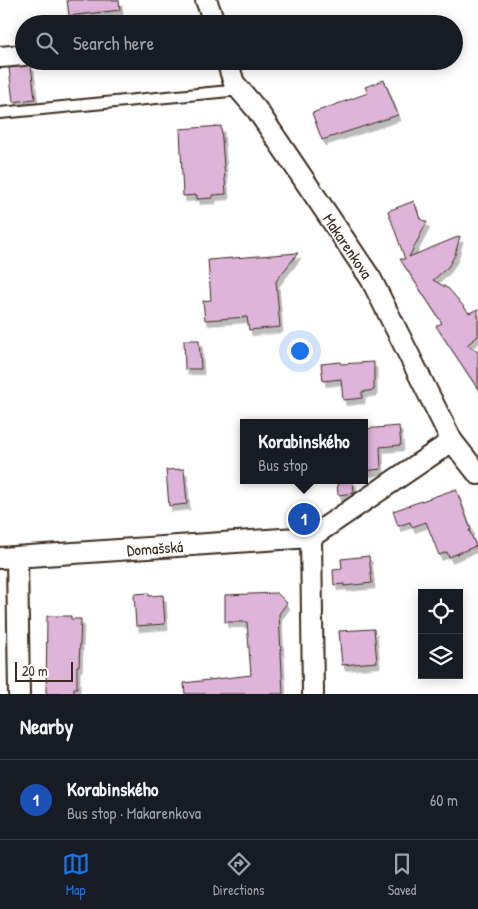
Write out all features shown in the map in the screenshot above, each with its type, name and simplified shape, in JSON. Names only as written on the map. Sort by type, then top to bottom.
[{"type":"street","points":[[206,0],[212,15]]},
{"type":"street","points":[[0,57],[15,56]]},
{"type":"street","name":"Makarenkova","points":[[230,70],[234,83],[257,110],[371,279],[452,441],[478,474]]},
{"type":"street","points":[[313,694],[311,537],[452,441]]},
{"type":"street","name":"Domašská","points":[[9,558],[311,537]]},
{"type":"street","points":[[9,558],[19,694]]},
{"type":"lane","points":[[0,114],[240,90]]},
{"type":"building","points":[[67,0],[119,0],[120,10],[69,15]]},
{"type":"building","points":[[9,68],[32,70],[35,99],[13,102]]},
{"type":"building","points":[[384,80],[398,115],[322,140],[312,113],[368,93],[365,87]]},
{"type":"building","points":[[221,126],[226,194],[213,195],[213,198],[197,199],[197,195],[183,196],[180,129]]},
{"type":"building","points":[[414,201],[420,219],[427,222],[409,257],[460,236],[455,255],[448,267],[433,280],[449,289],[469,313],[478,309],[478,336],[467,345],[478,352],[478,389],[436,326],[442,323],[400,259],[405,259],[388,211]]},
{"type":"building","points":[[298,253],[276,281],[280,327],[249,330],[247,317],[205,320],[203,301],[211,300],[208,260]]},
{"type":"building","points":[[184,340],[199,340],[201,369],[185,369]]},
{"type":"building","points":[[340,362],[341,364],[374,362],[374,390],[362,392],[362,398],[343,400],[341,379],[323,381],[321,364]]},
{"type":"building","points":[[399,426],[401,445],[380,447],[381,469],[368,471],[368,429]]},
{"type":"building","points":[[184,469],[187,504],[169,506],[166,470]]},
{"type":"building","points":[[337,484],[353,484],[354,493],[338,495]]},
{"type":"building","points":[[456,489],[476,546],[449,557],[447,552],[439,555],[426,522],[412,527],[410,522],[398,526],[393,511]]},
{"type":"building","points":[[369,556],[372,583],[344,586],[344,584],[334,585],[333,570],[342,569],[341,559]]},
{"type":"building","points":[[149,593],[149,596],[163,595],[165,624],[136,626],[134,594]]},
{"type":"building","points":[[277,593],[287,603],[279,614],[283,694],[185,694],[184,683],[251,675],[247,622],[225,622],[225,595]]},
{"type":"building","points":[[47,616],[71,616],[71,619],[81,619],[77,688],[74,688],[74,694],[46,694]]},
{"type":"building","points":[[374,629],[377,662],[342,665],[339,631]]},
{"type":"place","name":"Korabinského","points":[[304,519]]}]
